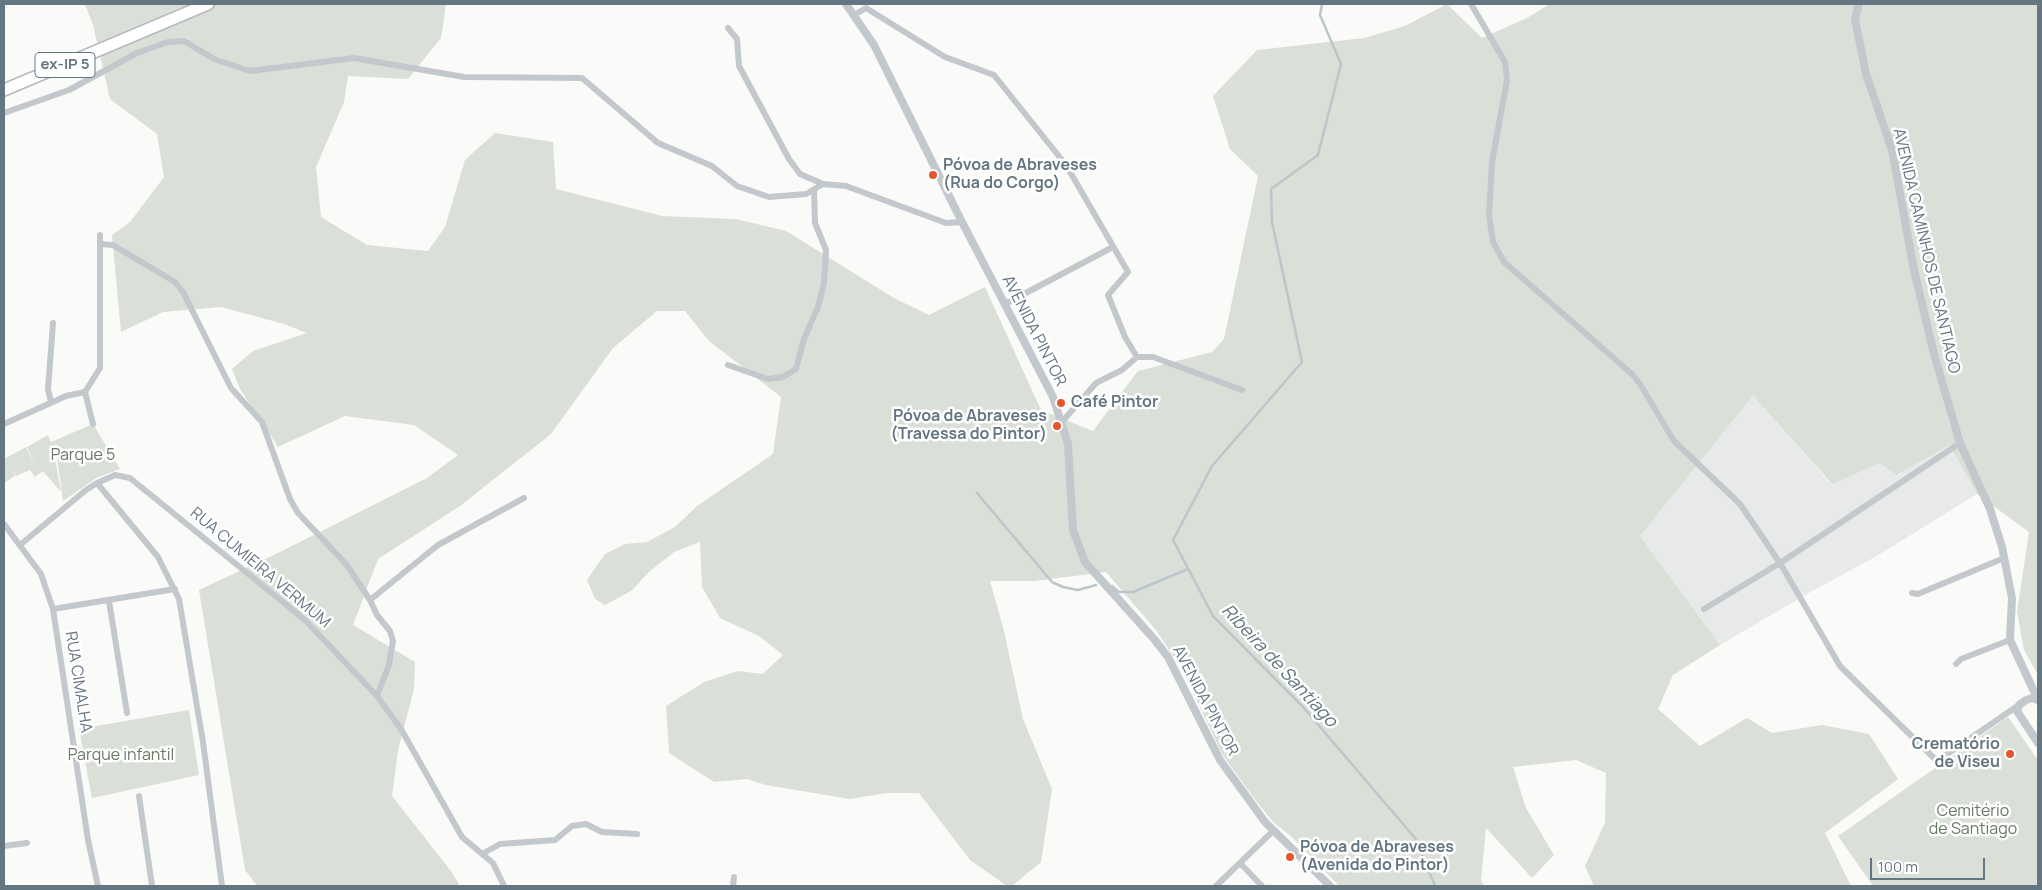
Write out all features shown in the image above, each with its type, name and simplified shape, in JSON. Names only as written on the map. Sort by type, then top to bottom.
[{"type":"highway","name":"ex-IP 5","points":[[6,91],[208,4]]},
{"type":"street","name":"AVENIDA PINTOR","points":[[846,4],[874,45],[962,222],[1053,397],[1062,422],[1070,455],[1070,497],[1073,530],[1085,562],[1168,657],[1220,760],[1273,831],[1330,886]]},
{"type":"street","points":[[1471,4],[1504,62],[1507,80],[1492,162],[1489,215],[1493,242],[1504,262],[1633,375],[1674,441],[1740,504],[1780,563],[1840,666],[1937,761],[2019,705],[2029,699],[2038,700]]},
{"type":"street","name":"AVENIDA CAMINHOS DE SANTIAGO","points":[[1859,4],[1855,19],[1866,74],[1892,150],[1914,270],[1934,354],[1960,443],[1990,509],[2004,558],[2012,598],[2010,640],[2038,700]]},
{"type":"street","points":[[854,14],[866,6],[945,57],[994,75],[1066,165],[1128,272],[1108,295],[1125,338],[1137,356]]},
{"type":"street","points":[[728,28],[737,38],[739,66],[789,159],[800,174],[823,184],[846,186],[946,223],[962,222]]},
{"type":"street","points":[[4,113],[70,90],[137,53],[168,42],[184,41],[214,60],[250,71],[354,58],[464,77],[582,78],[658,143],[712,166],[737,186],[770,197],[806,194],[823,184]]},
{"type":"street","points":[[728,364],[768,379],[783,377],[796,369],[804,339],[818,307],[824,283],[826,250],[815,223],[814,190]]},
{"type":"street","points":[[93,424],[85,392],[100,368],[100,235]]},
{"type":"street","points":[[100,244],[113,245],[175,282],[183,292],[231,388],[262,422],[290,498],[298,513],[346,564],[370,600],[377,615],[390,631],[393,640],[389,665],[378,696]]},
{"type":"street","points":[[1005,304],[1113,247]]},
{"type":"street","points":[[51,402],[48,389],[53,323]]},
{"type":"street","points":[[1062,422],[1096,382],[1122,370],[1137,356],[1153,357],[1242,390]]},
{"type":"street","points":[[4,424],[66,396],[85,392]]},
{"type":"street","points":[[1704,610],[1780,563],[1960,443]]},
{"type":"street","name":"RUA CUMIEIRA VERMUM","points":[[20,545],[97,483],[115,475],[130,478],[305,620],[378,696],[401,729],[462,837],[493,863],[504,886]]},
{"type":"street","points":[[97,483],[158,558],[179,599],[204,742],[222,886]]},
{"type":"street","points":[[370,600],[438,545],[524,498]]},
{"type":"street","name":"RUA CIMALHA","points":[[4,524],[41,574],[53,609],[88,840],[98,886]]},
{"type":"street","points":[[1912,593],[1918,594],[2004,558]]},
{"type":"street","points":[[53,609],[175,589]]},
{"type":"street","points":[[109,601],[127,713]]},
{"type":"street","points":[[1956,664],[1961,659],[2010,640]]},
{"type":"street","points":[[2019,705],[2017,713],[2038,743]]},
{"type":"street","points":[[138,796],[152,886]]},
{"type":"street","points":[[482,854],[500,844],[555,840],[572,826],[586,824],[602,832],[638,834]]},
{"type":"street","points":[[1216,886],[1273,831]]},
{"type":"street","points":[[4,846],[27,843]]},
{"type":"street","points":[[1240,863],[1262,886]]},
{"type":"street","points":[[733,886],[734,876]]},
{"type":"shaded area","points":[[1753,396],[1831,484],[1880,462],[1898,475],[1948,444],[1977,494],[1875,557],[1720,645],[1640,536]]},
{"type":"green space","points":[[85,4],[446,4],[441,38],[408,79],[348,76],[344,102],[316,167],[321,217],[367,245],[428,251],[445,227],[465,160],[495,133],[553,142],[556,189],[662,216],[736,219],[786,231],[894,298],[929,315],[985,287],[1041,410],[1093,431],[1138,371],[1212,352],[1224,339],[1258,176],[1230,149],[1213,96],[1257,50],[1364,38],[1405,26],[1447,4],[1482,38],[1527,18],[1550,4],[2038,4],[2038,675],[2024,650],[2017,612],[2029,532],[1977,494],[1949,445],[1897,475],[1880,463],[1832,484],[1753,396],[1640,536],[1720,645],[1673,675],[1658,709],[1700,746],[1747,718],[1772,733],[1822,725],[1869,734],[1898,779],[1825,833],[1851,886],[1594,886],[1585,866],[1605,823],[1606,773],[1576,760],[1513,767],[1526,808],[1554,855],[1532,878],[1486,828],[1481,880],[1484,886],[1339,886],[1292,837],[1273,822],[1253,797],[1222,754],[1183,671],[1156,630],[1106,572],[1034,581],[990,581],[1004,631],[1023,719],[1052,789],[1041,862],[1012,886],[1007,886],[970,860],[919,793],[887,793],[850,799],[766,785],[747,779],[714,782],[669,753],[666,706],[704,682],[738,671],[763,674],[783,655],[759,636],[720,618],[702,587],[700,542],[674,552],[650,571],[631,591],[605,605],[595,599],[587,580],[605,554],[625,544],[647,542],[675,527],[697,506],[773,454],[781,397],[709,341],[685,311],[657,311],[613,348],[551,434],[460,506],[378,559],[353,625],[415,662],[414,689],[398,750],[392,796],[451,871],[460,886],[257,886],[245,870],[199,590],[276,554],[427,478],[458,455],[414,425],[345,416],[278,447],[240,389],[232,369],[253,351],[307,333],[284,324],[221,307],[163,312],[121,332],[112,235],[130,222],[164,177],[157,134],[110,99],[93,25]]},
{"type":"green space","name":"Parque 5","points":[[93,424],[120,469],[96,478],[63,501],[57,458],[55,458],[61,492],[43,471],[35,477],[30,470],[16,476],[12,470],[15,476],[4,483],[4,459],[26,447],[36,467],[27,447],[48,435],[51,442]]},
{"type":"green space","name":"Parque infantil","points":[[189,710],[199,775],[92,798],[79,729]]},
{"type":"green space","name":"Cemitério de Santiago","points":[[2008,717],[2038,760],[2038,886],[1873,886],[1838,836]]},
{"type":"waterway","name":"Ribeira de Santiago","points":[[1322,4],[1320,15],[1341,64],[1318,155],[1271,189],[1272,222],[1302,362],[1212,466],[1173,540],[1213,616],[1303,707],[1415,838],[1435,886]]},
{"type":"waterway","points":[[977,493],[1052,582],[1063,587],[1078,590],[1096,585]]},
{"type":"waterway","points":[[1112,586],[1119,592],[1133,592],[1188,569]]},
{"type":"place","name":"Póvoa de Abraveses (Rua do Corgo)","points":[[933,175]]},
{"type":"place","name":"Café Pintor","points":[[1061,403]]},
{"type":"place","name":"Póvoa de Abraveses (Travessa do Pintor)","points":[[1057,426]]},
{"type":"place","name":"Crematório de Viseu","points":[[2010,754]]},
{"type":"place","name":"Póvoa de Abraveses (Avenida do Pintor)","points":[[1290,857]]}]
